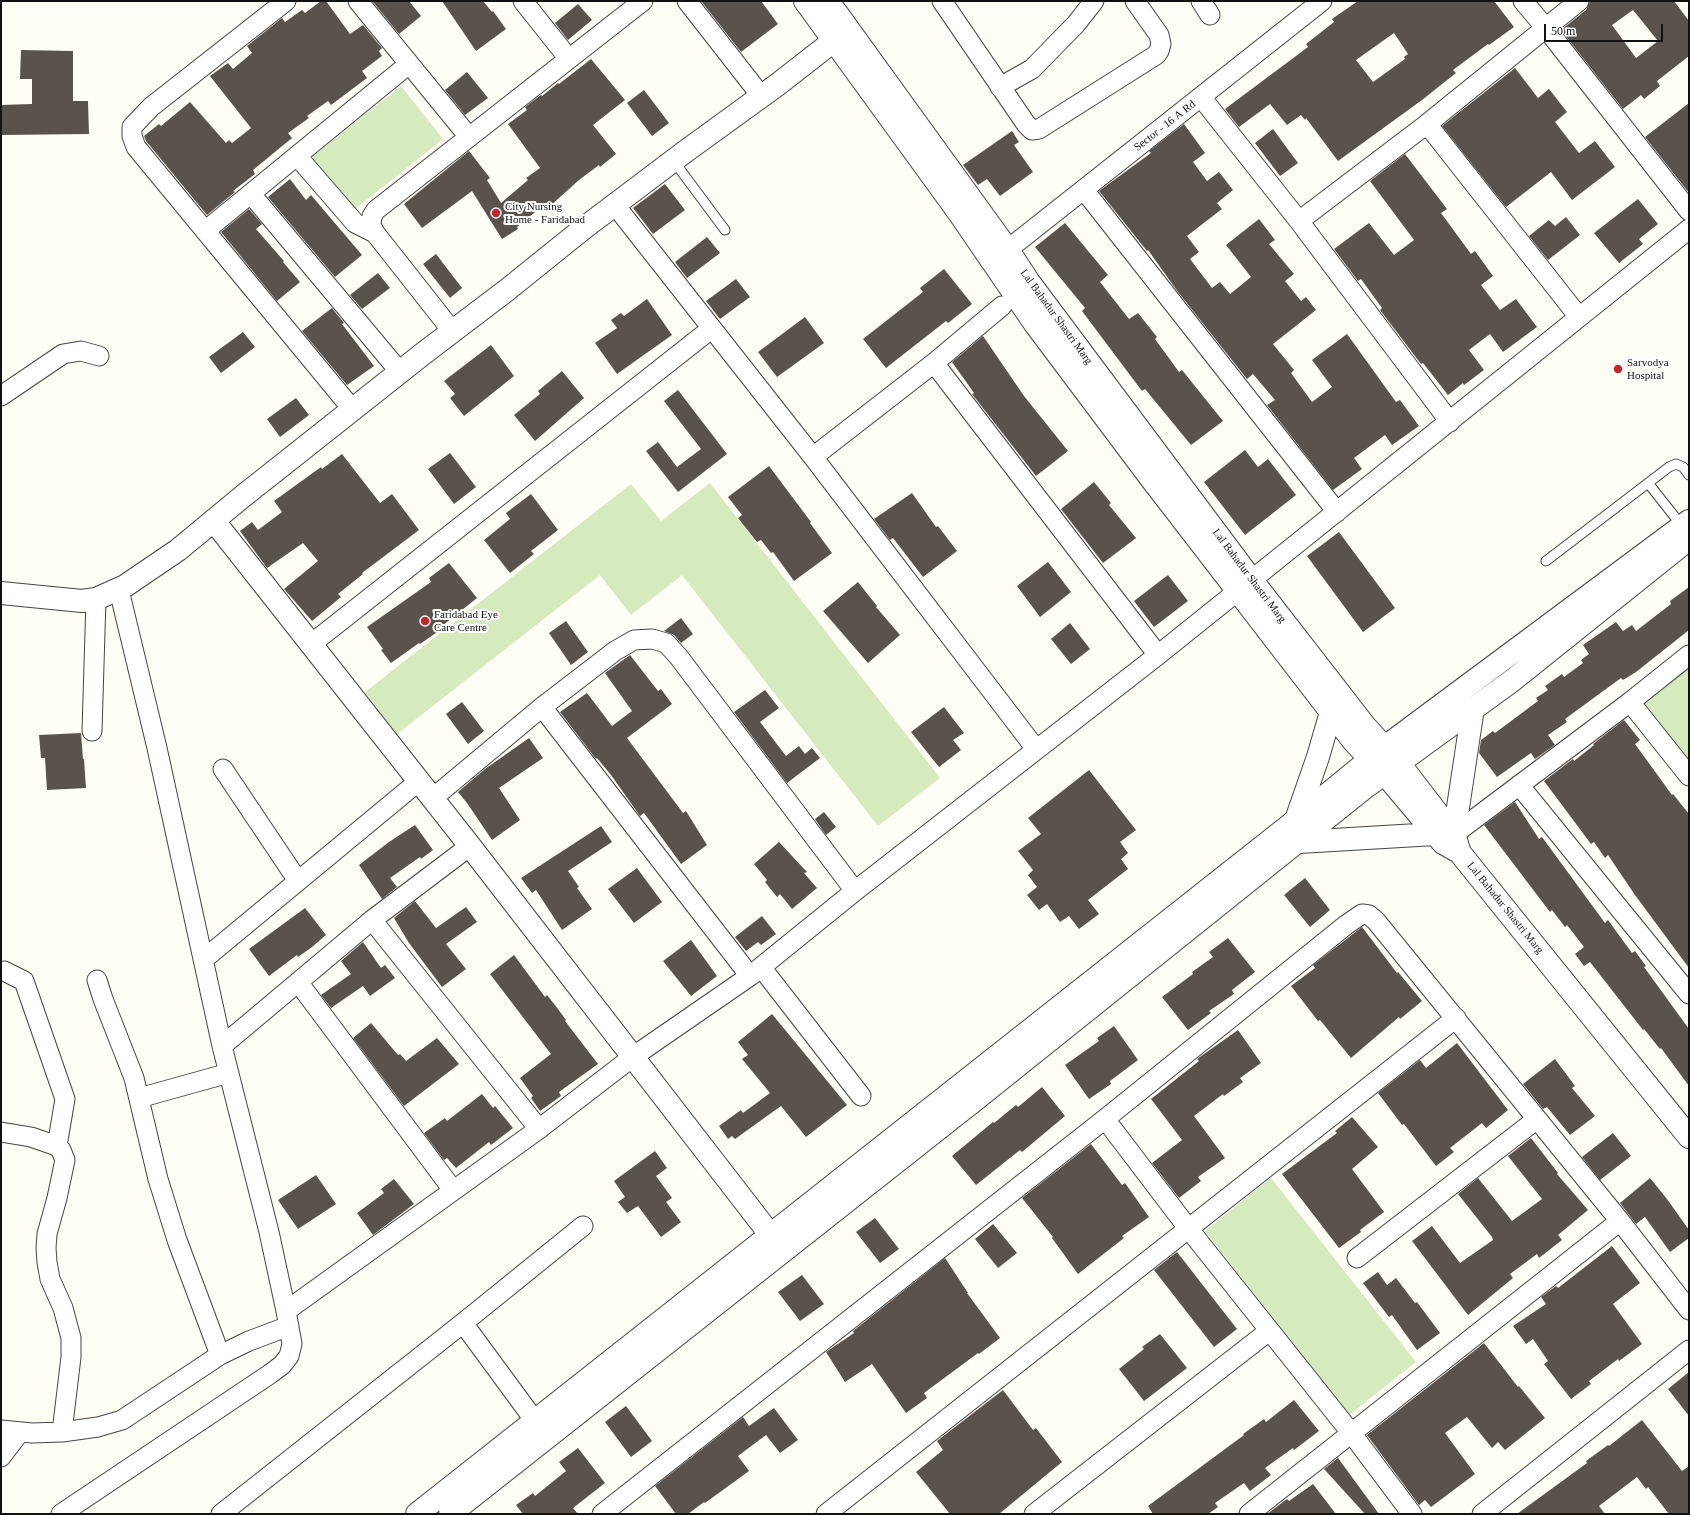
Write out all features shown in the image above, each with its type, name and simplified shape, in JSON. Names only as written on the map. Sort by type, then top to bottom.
[{"type":"street","points":[[286,1],[151,107],[132,127],[132,136],[136,147],[352,410]]},
{"type":"street","points":[[358,1],[469,137]]},
{"type":"street","points":[[523,1],[569,59]]},
{"type":"street","points":[[453,332],[375,233],[371,225],[372,216],[376,210],[643,1]]},
{"type":"street","points":[[687,1],[762,97]]},
{"type":"street","points":[[805,1],[841,35]]},
{"type":"street","points":[[828,1],[841,35]]},
{"type":"street","points":[[942,1],[1000,87],[1026,124],[1032,130],[1039,130],[1156,55],[1161,44],[1159,35],[1134,1]]},
{"type":"street","points":[[1000,87],[1032,68],[1076,24],[1094,1]]},
{"type":"street","name":"Sector - 16 A Rd","points":[[1000,256],[1322,1]]},
{"type":"street","points":[[1523,1],[1689,211]]},
{"type":"street","points":[[1299,220],[1426,124],[1578,1]]},
{"type":"street","points":[[1,593],[29,595],[70,601],[96,599],[119,590],[178,550],[400,372],[673,160],[762,97],[841,35]]},
{"type":"street","name":"Lal Bahadur Shastri Marg","points":[[841,35],[959,213],[1000,256],[1029,282],[1245,585],[1362,722],[1384,760],[1689,1137]]},
{"type":"street","points":[[205,231],[409,64]]},
{"type":"street","points":[[1201,97],[1299,220],[1450,422]]},
{"type":"street","points":[[1426,124],[1579,317]]},
{"type":"street","points":[[297,156],[355,223],[375,233]]},
{"type":"street","points":[[1084,190],[1338,512]]},
{"type":"street","points":[[251,194],[400,372]]},
{"type":"street","points":[[615,205],[813,457],[1036,749]]},
{"type":"street","points":[[1,1430],[20,1432],[62,1432],[98,1427],[122,1420],[220,1355],[288,1318],[453,1190],[539,1128],[634,1056],[756,971],[855,891],[1158,655],[1338,512],[1689,229]]},
{"type":"street","points":[[813,457],[934,363],[1002,306]]},
{"type":"street","points":[[310,645],[711,329]]},
{"type":"street","points":[[1,396],[63,354],[81,351],[99,356]]},
{"type":"street","points":[[934,363],[1158,655]]},
{"type":"street","points":[[214,521],[310,645],[433,798],[634,1056],[776,1243]]},
{"type":"street","points":[[1384,760],[1473,708],[1513,680],[1687,529]]},
{"type":"street","points":[[450,1514],[677,1323],[776,1243],[970,1091],[1384,760],[1687,529]]},
{"type":"street","points":[[1245,585],[1331,712],[1354,742],[1384,760]]},
{"type":"street","points":[[61,1514],[282,1365],[289,1356],[292,1344],[288,1318],[222,1046],[159,756],[119,590]]},
{"type":"street","points":[[92,731],[96,599]]},
{"type":"street","points":[[433,798],[542,707],[615,651],[634,640],[652,639],[666,643],[683,662],[855,891]]},
{"type":"street","points":[[1297,831],[1448,841],[1689,655]]},
{"type":"street","points":[[1630,702],[1689,776]]},
{"type":"street","points":[[542,707],[756,971],[861,1096]]},
{"type":"street","points":[[1448,841],[1473,708]]},
{"type":"street","points":[[1297,831],[1331,712]]},
{"type":"street","points":[[223,769],[298,881]]},
{"type":"street","points":[[204,959],[419,781]]},
{"type":"street","points":[[1519,785],[1689,994]]},
{"type":"street","points":[[222,1046],[372,920],[470,846]]},
{"type":"street","points":[[602,1514],[1105,1119],[1346,925],[1362,914],[1369,916],[1376,921],[1456,1018],[1689,1310]]},
{"type":"street","points":[[372,920],[539,1128]]},
{"type":"street","points":[[4,971],[24,981],[64,1099],[57,1146]]},
{"type":"street","points":[[97,980],[103,1000],[134,1078],[158,1179],[177,1240],[220,1355]]},
{"type":"street","points":[[298,982],[453,1190]]},
{"type":"street","points":[[826,1514],[1456,1018]]},
{"type":"street","points":[[139,1098],[229,1073]]},
{"type":"street","points":[[1105,1119],[1188,1228],[1352,1434],[1412,1514]]},
{"type":"street","points":[[1357,1258],[1538,1120]]},
{"type":"street","points":[[1,1132],[31,1137],[57,1146],[64,1154],[65,1160],[57,1198],[47,1234],[46,1248],[50,1279],[63,1308],[71,1338],[71,1357],[62,1432]]},
{"type":"street","points":[[1250,1514],[1620,1222]]},
{"type":"street","points":[[221,1514],[583,1226]]},
{"type":"street","points":[[463,1323],[535,1421]]},
{"type":"street","points":[[417,1514],[535,1421],[677,1323]]},
{"type":"street","points":[[1034,1514],[1269,1331]]},
{"type":"street","points":[[1482,1514],[1689,1350]]},
{"type":"street","points":[[1,1457],[20,1432]]},
{"type":"lane","points":[[673,160],[725,230]]},
{"type":"lane","points":[[1546,561],[1669,466],[1676,464],[1683,467],[1689,475]]},
{"type":"lane","points":[[1648,483],[1687,529]]},
{"type":"green space","points":[[401,86],[443,139],[354,210],[312,157]]},
{"type":"green space","points":[[710,483],[940,778],[878,826],[682,575],[631,615],[600,575],[397,734],[365,692],[631,484],[661,521]]},
{"type":"green space","points":[[1689,663],[1689,761],[1641,700]]},
{"type":"green space","points":[[1271,1178],[1416,1362],[1349,1415],[1205,1231]]},
{"type":"building","points":[[321,1],[326,1],[350,34],[363,25],[382,48],[379,51],[382,56],[362,71],[367,78],[331,105],[328,101],[307,116],[309,118],[288,133],[292,138],[253,170],[255,174],[233,191],[235,192],[207,215],[146,141],[144,136],[159,124],[161,126],[190,102],[226,143],[229,140],[232,143],[251,128],[210,76],[228,63],[233,69],[252,53],[247,46],[282,18],[285,22],[302,10],[305,13]]},
{"type":"building","points":[[409,1],[421,16],[399,34],[373,2]]},
{"type":"building","points":[[442,1],[483,1],[492,12],[493,11],[506,29],[476,51]]},
{"type":"building","points":[[701,1],[761,1],[778,24],[741,52]]},
{"type":"building","points":[[1358,1],[1494,1],[1514,27],[1453,70],[1456,73],[1422,100],[1338,161],[1306,118],[1305,120],[1301,115],[1287,125],[1270,104],[1239,127],[1225,109],[1308,47],[1306,44],[1334,22],[1332,19]],"holes":[[[1394,33],[1408,54],[1404,57],[1405,59],[1373,82],[1356,60]]]},
{"type":"building","points":[[1590,1],[1674,1],[1689,21],[1689,56],[1657,81],[1660,86],[1644,99],[1641,95],[1623,109],[1561,30],[1586,10]],"holes":[[[1633,10],[1658,41],[1636,58],[1612,25]]]},
{"type":"building","points":[[578,4],[592,20],[568,40],[555,23]]},
{"type":"building","points":[[21,50],[73,51],[73,101],[88,101],[89,134],[1,135],[1,105],[32,104],[32,79],[20,79]]},
{"type":"building","points":[[591,59],[625,100],[593,125],[616,154],[600,167],[599,165],[579,180],[549,207],[546,203],[517,227],[518,229],[502,239],[472,191],[422,228],[404,204],[469,151],[490,178],[487,180],[501,203],[528,180],[526,178],[540,168],[508,124],[527,110],[525,107],[558,83],[559,84]]},
{"type":"building","points":[[1515,68],[1538,98],[1549,89],[1567,112],[1555,122],[1579,153],[1595,141],[1615,167],[1572,200],[1551,172],[1506,207],[1442,126]]},
{"type":"building","points":[[467,72],[488,98],[465,115],[445,90]]},
{"type":"building","points":[[644,90],[669,123],[652,136],[627,103]]},
{"type":"building","points":[[1689,103],[1689,193],[1645,137]]},
{"type":"building","points":[[1184,124],[1205,153],[1193,162],[1207,181],[1219,172],[1233,190],[1217,203],[1222,209],[1187,236],[1199,252],[1190,259],[1212,288],[1220,282],[1230,294],[1251,277],[1226,245],[1259,219],[1275,240],[1269,244],[1294,274],[1285,281],[1301,301],[1306,297],[1316,310],[1273,344],[1294,370],[1291,373],[1312,402],[1332,387],[1312,360],[1347,334],[1396,402],[1400,400],[1419,426],[1392,445],[1385,435],[1354,458],[1362,469],[1333,490],[1267,405],[1275,400],[1253,374],[1247,379],[1178,292],[1148,250],[1147,251],[1099,191],[1151,153],[1149,151]]},
{"type":"building","points":[[1273,129],[1298,163],[1280,176],[1255,143]]},
{"type":"building","points":[[1012,131],[1019,142],[1014,145],[1033,172],[1000,196],[987,179],[978,185],[963,165]]},
{"type":"building","points":[[1405,154],[1447,209],[1441,213],[1471,254],[1475,251],[1493,276],[1481,285],[1500,310],[1516,299],[1537,327],[1503,352],[1490,334],[1469,350],[1484,370],[1464,385],[1463,383],[1448,395],[1423,363],[1421,364],[1380,310],[1382,308],[1361,279],[1358,281],[1334,249],[1369,223],[1394,255],[1414,240],[1370,181]]},
{"type":"building","points":[[290,179],[306,200],[311,195],[362,255],[335,277],[268,197]]},
{"type":"building","points":[[665,184],[685,210],[653,234],[633,208]]},
{"type":"building","points":[[1638,199],[1658,224],[1639,239],[1643,244],[1619,263],[1594,233]]},
{"type":"building","points":[[249,209],[262,224],[256,229],[300,282],[277,301],[221,232]]},
{"type":"building","points":[[1566,217],[1580,235],[1548,260],[1529,236],[1549,220],[1555,226]]},
{"type":"building","points":[[1065,223],[1108,275],[1100,282],[1129,319],[1138,313],[1157,337],[1155,339],[1179,372],[1182,370],[1223,421],[1191,445],[1145,389],[1142,391],[1082,311],[1085,308],[1035,247]]},
{"type":"building","points":[[707,237],[720,253],[687,278],[675,262]]},
{"type":"building","points":[[436,254],[462,288],[450,298],[423,264]]},
{"type":"building","points":[[944,269],[972,304],[948,323],[946,321],[886,368],[863,339],[923,292],[920,288]]},
{"type":"building","points":[[378,273],[390,288],[362,309],[350,295]]},
{"type":"building","points":[[736,279],[750,297],[720,319],[706,301]]},
{"type":"building","points":[[647,299],[672,335],[617,374],[595,343],[617,328],[611,320],[621,313],[624,316]]},
{"type":"building","points":[[332,308],[344,323],[342,324],[374,366],[347,385],[302,331]]},
{"type":"building","points":[[805,317],[824,343],[777,377],[758,352]]},
{"type":"building","points":[[243,332],[255,347],[221,373],[209,357]]},
{"type":"building","points":[[983,336],[1024,396],[1068,451],[1036,476],[972,394],[974,393],[952,362]]},
{"type":"building","points":[[491,345],[514,376],[464,416],[450,398],[455,394],[444,381]]},
{"type":"building","points":[[562,371],[584,398],[535,441],[514,415],[540,394],[538,391]]},
{"type":"building","points":[[678,390],[727,454],[678,492],[646,451],[658,442],[677,467],[701,449],[664,401]]},
{"type":"building","points":[[296,398],[309,415],[280,437],[267,419]]},
{"type":"building","points":[[1245,450],[1258,467],[1268,459],[1296,495],[1245,535],[1204,482]]},
{"type":"building","points":[[450,453],[476,487],[454,504],[428,469]]},
{"type":"building","points":[[342,454],[380,503],[392,494],[419,530],[362,573],[363,574],[338,594],[341,597],[312,621],[284,589],[318,561],[303,543],[267,568],[240,531],[252,522],[258,530],[282,512],[274,501],[321,467],[322,469]]},
{"type":"building","points":[[769,466],[832,553],[794,581],[773,552],[771,553],[761,540],[757,542],[738,518],[742,515],[728,497]]},
{"type":"building","points":[[1094,482],[1111,503],[1109,505],[1136,538],[1103,563],[1061,509]]},
{"type":"building","points":[[912,493],[936,527],[938,526],[957,551],[923,577],[893,538],[890,540],[874,519]]},
{"type":"building","points":[[531,494],[558,530],[531,551],[534,554],[510,573],[484,540],[510,519],[506,513]]},
{"type":"building","points":[[1339,532],[1395,608],[1363,632],[1307,556]]},
{"type":"building","points":[[1048,562],[1071,592],[1040,617],[1017,586]]},
{"type":"building","points":[[449,563],[477,598],[442,626],[443,628],[391,663],[367,627],[431,582],[429,578]]},
{"type":"building","points":[[1168,575],[1188,601],[1154,627],[1134,601]]},
{"type":"building","points":[[858,582],[877,606],[876,607],[900,635],[868,663],[823,611]]},
{"type":"building","points":[[1689,587],[1689,630],[1636,672],[1623,680],[1621,678],[1565,719],[1567,722],[1548,735],[1555,745],[1535,759],[1531,753],[1497,777],[1479,753],[1481,740],[1493,731],[1495,733],[1538,701],[1536,698],[1548,690],[1545,686],[1562,674],[1564,677],[1583,663],[1581,660],[1589,654],[1583,645],[1616,622],[1623,631],[1632,625],[1636,631],[1671,604],[1670,601]]},
{"type":"building","points":[[681,618],[693,634],[681,643],[674,635],[664,631]]},
{"type":"building","points":[[566,621],[588,652],[571,665],[549,633]]},
{"type":"building","points":[[1070,623],[1090,649],[1071,664],[1051,639]]},
{"type":"building","points":[[630,655],[658,691],[661,689],[672,704],[627,738],[683,813],[686,811],[707,845],[681,864],[644,813],[640,816],[611,775],[597,758],[596,759],[560,712],[587,693],[612,726],[632,711],[605,673]]},
{"type":"building","points":[[765,690],[779,708],[760,722],[786,756],[799,746],[805,754],[812,748],[820,758],[787,783],[734,712]]},
{"type":"building","points":[[462,702],[484,731],[468,744],[446,714]]},
{"type":"building","points":[[944,707],[964,733],[953,740],[961,750],[939,767],[911,732]]},
{"type":"building","points":[[1624,720],[1640,740],[1635,744],[1672,795],[1673,794],[1689,814],[1689,968],[1635,895],[1608,855],[1605,858],[1594,842],[1591,844],[1544,781],[1573,759],[1574,761]]},
{"type":"building","points":[[81,733],[86,788],[47,790],[45,758],[41,758],[39,735]]},
{"type":"building","points":[[529,738],[543,758],[499,788],[520,820],[492,840],[458,792],[485,769]]},
{"type":"building","points":[[1089,770],[1136,830],[1120,842],[1128,853],[1121,859],[1128,869],[1088,900],[1099,914],[1079,929],[1069,916],[1060,922],[1047,904],[1039,910],[1027,895],[1037,887],[1028,875],[1033,870],[1018,851],[1041,834],[1028,818]]},
{"type":"building","points":[[1515,802],[1539,839],[1542,837],[1605,923],[1608,920],[1632,953],[1635,951],[1646,966],[1644,967],[1689,1029],[1689,1086],[1661,1048],[1660,1049],[1644,1029],[1643,1030],[1590,962],[1584,966],[1575,954],[1584,947],[1567,925],[1565,927],[1552,910],[1550,912],[1484,825]]},
{"type":"building","points":[[824,812],[836,827],[826,835],[815,819]]},
{"type":"building","points":[[415,825],[433,850],[421,859],[420,857],[390,878],[397,887],[382,899],[359,865],[389,842]]},
{"type":"building","points":[[601,826],[612,842],[568,871],[579,887],[577,888],[592,909],[562,930],[536,890],[532,893],[521,878]]},
{"type":"building","points":[[779,842],[807,872],[804,873],[817,888],[792,909],[780,894],[777,897],[765,882],[767,880],[754,864]]},
{"type":"building","points":[[637,868],[662,902],[634,923],[608,889]]},
{"type":"building","points":[[1305,878],[1330,910],[1310,927],[1284,895]]},
{"type":"building","points":[[415,901],[436,928],[466,907],[477,922],[446,944],[466,969],[442,987],[409,943],[394,918]]},
{"type":"building","points":[[305,908],[326,935],[312,947],[298,957],[297,955],[269,976],[249,949]]},
{"type":"building","points":[[762,916],[776,934],[761,945],[758,942],[746,951],[735,937]]},
{"type":"building","points":[[1362,927],[1397,973],[1398,972],[1422,1001],[1400,1019],[1399,1017],[1351,1058],[1320,1020],[1318,1021],[1291,986],[1315,968],[1313,965]]},
{"type":"building","points":[[1228,938],[1255,972],[1232,990],[1234,994],[1209,1011],[1211,1013],[1188,1030],[1162,997],[1213,957],[1209,952]]},
{"type":"building","points":[[691,940],[717,976],[691,996],[663,961]]},
{"type":"building","points":[[363,942],[381,968],[385,965],[395,978],[370,996],[363,986],[331,1008],[321,995],[351,974],[341,961]]},
{"type":"building","points":[[514,955],[545,997],[547,995],[558,1009],[566,1020],[565,1021],[598,1064],[559,1092],[561,1096],[540,1111],[531,1098],[533,1096],[520,1078],[551,1054],[490,974]]},
{"type":"building","points":[[772,1014],[847,1105],[806,1137],[781,1106],[735,1139],[732,1136],[728,1139],[719,1126],[741,1110],[743,1113],[770,1093],[742,1059],[748,1055],[738,1042]]},
{"type":"building","points":[[371,1023],[398,1055],[400,1054],[406,1061],[437,1038],[459,1064],[404,1106],[353,1038]]},
{"type":"building","points":[[1114,1026],[1138,1060],[1110,1081],[1111,1084],[1089,1099],[1065,1065],[1099,1041],[1097,1038]]},
{"type":"building","points":[[1238,1030],[1261,1063],[1240,1078],[1243,1082],[1224,1096],[1223,1094],[1194,1116],[1225,1158],[1198,1177],[1201,1181],[1179,1198],[1152,1163],[1182,1140],[1151,1099],[1199,1061],[1197,1059]]},
{"type":"building","points":[[1457,1043],[1508,1110],[1486,1128],[1482,1123],[1450,1148],[1454,1152],[1436,1166],[1378,1093],[1420,1060],[1426,1068]]},
{"type":"building","points":[[1555,1059],[1575,1086],[1572,1088],[1595,1116],[1570,1135],[1547,1107],[1543,1109],[1523,1084]]},
{"type":"building","points":[[1042,1087],[1065,1116],[1022,1152],[1020,1150],[976,1185],[952,1156],[993,1122],[994,1123],[1016,1105],[1018,1107]]},
{"type":"building","points":[[482,1094],[493,1108],[495,1106],[513,1128],[491,1145],[489,1142],[456,1168],[447,1158],[444,1160],[424,1133],[445,1118],[447,1121]]},
{"type":"building","points":[[1352,1117],[1378,1147],[1352,1169],[1384,1212],[1360,1230],[1361,1232],[1339,1248],[1282,1174],[1337,1133],[1335,1131]]},
{"type":"building","points":[[1613,1133],[1631,1156],[1600,1180],[1582,1157]]},
{"type":"building","points":[[1531,1138],[1558,1173],[1557,1174],[1588,1210],[1558,1235],[1562,1240],[1539,1258],[1537,1254],[1510,1274],[1513,1278],[1468,1315],[1412,1241],[1432,1226],[1460,1263],[1493,1240],[1458,1194],[1478,1178],[1512,1221],[1542,1199],[1508,1156]]},
{"type":"building","points":[[1091,1144],[1122,1185],[1125,1183],[1149,1217],[1122,1236],[1124,1238],[1078,1274],[1052,1238],[1053,1237],[1022,1198]]},
{"type":"building","points":[[655,1151],[667,1168],[656,1176],[672,1198],[666,1202],[681,1222],[661,1237],[638,1206],[627,1213],[618,1202],[625,1197],[614,1181]]},
{"type":"building","points":[[316,1175],[336,1204],[298,1229],[278,1200]]},
{"type":"building","points":[[1650,1178],[1689,1230],[1689,1238],[1670,1252],[1645,1217],[1636,1224],[1620,1203]]},
{"type":"building","points":[[394,1179],[414,1204],[373,1235],[357,1213],[384,1193],[381,1189]]},
{"type":"building","points":[[875,1218],[899,1249],[880,1263],[856,1232]]},
{"type":"building","points":[[993,1224],[1017,1253],[998,1268],[975,1239]]},
{"type":"building","points":[[1612,1246],[1640,1283],[1613,1304],[1642,1344],[1619,1361],[1618,1359],[1589,1381],[1591,1384],[1571,1399],[1544,1364],[1548,1361],[1533,1339],[1526,1344],[1513,1326],[1546,1304],[1541,1297],[1556,1286],[1558,1288]]},
{"type":"building","points":[[1177,1252],[1237,1329],[1214,1347],[1154,1270]]},
{"type":"building","points":[[945,1258],[967,1293],[1000,1338],[924,1393],[927,1398],[906,1413],[872,1364],[845,1382],[826,1352],[854,1333],[853,1331]]},
{"type":"building","points":[[1378,1272],[1387,1285],[1396,1278],[1415,1303],[1417,1302],[1440,1333],[1417,1350],[1392,1315],[1389,1317],[1363,1283]]},
{"type":"building","points":[[802,1275],[824,1304],[800,1321],[778,1292]]},
{"type":"building","points":[[1160,1334],[1187,1368],[1144,1401],[1119,1369],[1144,1349],[1142,1347]]},
{"type":"building","points":[[1484,1343],[1518,1387],[1519,1386],[1545,1418],[1505,1450],[1498,1442],[1492,1448],[1467,1417],[1445,1433],[1475,1474],[1431,1507],[1425,1500],[1419,1505],[1367,1435]]},
{"type":"building","points":[[1689,1372],[1689,1416],[1668,1389]]},
{"type":"building","points":[[1003,1390],[1033,1430],[1036,1428],[1062,1462],[999,1514],[950,1514],[916,1472],[943,1450],[937,1441]]},
{"type":"building","points":[[1294,1400],[1319,1431],[1294,1450],[1293,1448],[1265,1468],[1271,1475],[1250,1491],[1244,1483],[1215,1503],[1218,1507],[1208,1514],[1153,1514],[1148,1506],[1244,1435],[1243,1434],[1264,1419],[1266,1422]]},
{"type":"building","points":[[626,1406],[652,1441],[631,1457],[605,1422]]},
{"type":"building","points":[[774,1408],[798,1440],[780,1453],[766,1435],[738,1456],[749,1471],[688,1514],[676,1514],[655,1486],[743,1417],[749,1426]]},
{"type":"building","points":[[1642,1420],[1682,1471],[1689,1466],[1689,1514],[1669,1514],[1648,1487],[1646,1489],[1637,1477],[1599,1506],[1605,1514],[1517,1514],[1587,1463],[1586,1461],[1608,1445],[1609,1446]]},
{"type":"building","points":[[578,1448],[605,1483],[573,1508],[578,1514],[523,1514],[516,1505],[533,1493],[535,1496],[566,1471],[559,1462]]},
{"type":"building","points":[[1338,1458],[1379,1514],[1365,1514],[1324,1469]]},
{"type":"building","points":[[1313,1484],[1336,1514],[1267,1514],[1287,1499],[1289,1501]]},
{"type":"place","name":"City Nursing Home - Faridabad","points":[[496,213]]},
{"type":"place","name":"Sarvodya Hospital","points":[[1618,369]]},
{"type":"place","name":"Faridabad Eye Care Centre","points":[[425,621]]}]
